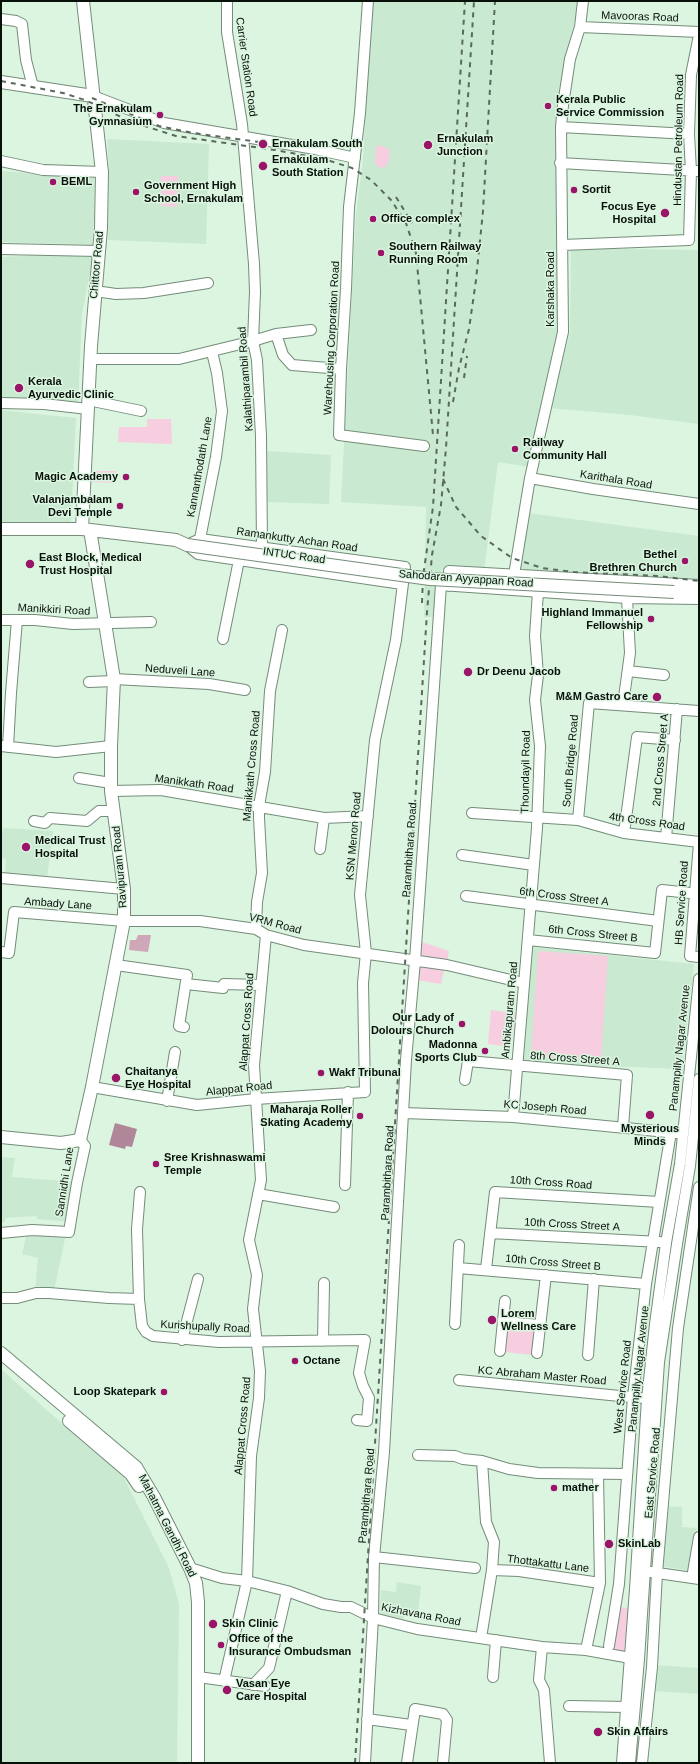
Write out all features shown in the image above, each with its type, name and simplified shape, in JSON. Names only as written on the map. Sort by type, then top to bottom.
[{"type":"main road","name":"Chittoor Road","points":[[83,1],[102,172],[99,251],[94,291],[88,405],[87,533]]},
{"type":"main road","points":[[1,82],[93,96]]},
{"type":"main road","name":"Sahodaran Ayyappan Road","points":[[1,529],[87,533],[176,540],[188,544],[430,579],[674,592],[699,592]]},
{"type":"main road","name":"Sahodaran Ayyappan Road","points":[[1,536],[87,533]]},
{"type":"main road","name":"Ravipuram Road","points":[[80,1140],[92,1088],[124,921],[124,889],[111,787],[114,680],[106,624],[87,533]]},
{"type":"main road","points":[[1,1137],[61,1143],[80,1140]]},
{"type":"main road","name":"Mahatma Gandhi Road","points":[[1,1353],[136,1467],[154,1497],[187,1569],[188,1584],[192,1602],[195,1761]]},
{"type":"main road","name":"Mahatma Gandhi Road","points":[[1,1362],[131,1474],[196,1583],[198,1602],[198,1677],[195,1761]]},
{"type":"street","name":"Carrier Station Road","points":[[227,1],[227,32],[243,137]]},
{"type":"street","name":"Warehousing Corporation Road","points":[[368,1],[360,113],[349,207],[346,289],[340,369],[339,435],[424,446]]},
{"type":"street","name":"Karshaka Road","points":[[514,575],[530,478],[563,332],[560,163],[561,127],[570,58],[580,27],[583,1]]},
{"type":"street","points":[[1,19],[16,20],[22,24],[26,60],[33,86]]},
{"type":"street","name":"Mavooras Road","points":[[580,27],[699,33]]},
{"type":"street","name":"Hindustan Petroleum Road","points":[[562,245],[690,240],[695,171],[689,134],[690,75],[699,33]]},
{"type":"street","points":[[93,96],[164,123],[355,158]]},
{"type":"street","points":[[561,127],[689,134]]},
{"type":"street","name":"Kalathiparambil Road","points":[[243,137],[254,271],[254,341],[257,360],[261,436],[262,548]]},
{"type":"street","points":[[1,161],[43,170],[102,172]]},
{"type":"street","points":[[560,163],[695,171]]},
{"type":"street","points":[[1,249],[99,251]]},
{"type":"street","points":[[94,291],[116,294],[144,293],[208,283]]},
{"type":"street","points":[[90,359],[179,359],[212,352],[276,334],[311,330]]},
{"type":"street","points":[[276,334],[283,355],[292,364],[340,369]]},
{"type":"street","name":"Kannanthodath Lane","points":[[200,539],[216,457],[222,411],[217,373],[212,352]]},
{"type":"street","points":[[1,403],[88,405],[141,411]]},
{"type":"street","name":"Karithala Road","points":[[530,478],[593,489],[699,504]]},
{"type":"street","points":[[188,544],[200,539]]},
{"type":"street","name":"Ramankutty Achan Road","points":[[200,539],[405,567]]},
{"type":"street","name":"INTUC Road","points":[[188,544],[198,554],[402,584]]},
{"type":"street","points":[[223,639],[239,560]]},
{"type":"street","name":"KSN Menon Road","points":[[365,1092],[363,983],[366,953],[360,895],[375,740],[396,640],[405,567]]},
{"type":"street","name":"Parambithara Road","points":[[365,1763],[373,1618],[374,1557],[384,1452],[406,1060],[445,586],[448,571],[514,575]]},
{"type":"street","points":[[514,575],[699,585]]},
{"type":"street","points":[[445,586],[627,598],[699,599]]},
{"type":"street","name":"Thoundayil Road","points":[[530,904],[537,818],[540,746],[535,700],[538,675],[535,636],[538,592]]},
{"type":"street","points":[[627,598],[630,653],[623,705],[677,708],[699,711]]},
{"type":"street","name":"Manikkiri Road","points":[[1,620],[73,624],[151,622]]},
{"type":"street","points":[[17,620],[5,747],[56,752],[111,746]]},
{"type":"street","name":"Manikkath Cross Road","points":[[256,929],[257,902],[262,873],[258,818],[265,772],[270,691],[282,630]]},
{"type":"street","points":[[628,671],[664,675]]},
{"type":"street","name":"Neduveli Lane","points":[[89,682],[114,680],[210,684],[245,690]]},
{"type":"street","name":"South Bridge Road","points":[[578,820],[588,702],[623,705]]},
{"type":"street","name":"2nd Cross Street A","points":[[666,838],[677,708]]},
{"type":"street","points":[[624,833],[637,737],[675,740]]},
{"type":"street","name":"Manikkath Road","points":[[79,778],[111,787],[161,790],[324,818],[368,816]]},
{"type":"street","points":[[34,821],[45,823],[50,818],[87,821],[98,811],[114,811]]},
{"type":"street","name":"4th Cross Road","points":[[472,813],[578,820],[624,833],[699,842]]},
{"type":"street","points":[[320,849],[324,818]]},
{"type":"street","name":"HB Service Road","points":[[699,842],[697,894],[690,956],[699,957]]},
{"type":"street","points":[[462,855],[534,865]]},
{"type":"street","points":[[1,878],[124,889]]},
{"type":"street","points":[[658,921],[662,890],[697,894]]},
{"type":"street","name":"6th Cross Street A","points":[[466,896],[658,921]]},
{"type":"street","name":"Ambikapuram Road","points":[[513,1117],[530,904]]},
{"type":"street","name":"Ambady Lane","points":[[1,952],[9,953],[14,912],[124,921]]},
{"type":"street","name":"VRM Road","points":[[124,921],[200,921],[256,929],[266,935],[304,944],[447,965],[524,983]]},
{"type":"street","name":"6th Cross Street B","points":[[528,940],[655,953],[658,921]]},
{"type":"street","name":"Alappat Cross Road","points":[[224,1680],[247,1581],[251,1456],[259,1398],[260,1371],[253,1309],[257,1275],[249,1240],[261,1180],[254,1065],[266,935]]},
{"type":"street","points":[[116,965],[187,975],[182,1026]]},
{"type":"street","name":"Panampilly Nagar Avenue","points":[[694,1102],[699,979]]},
{"type":"street","points":[[186,984],[223,988],[224,984],[261,985]]},
{"type":"street","points":[[167,1101],[175,1052]]},
{"type":"street","points":[[466,1080],[468,1061],[517,1066]]},
{"type":"street","name":"8th Cross Street A","points":[[517,1066],[627,1075],[622,1127]]},
{"type":"street","name":"Panampilly Nagar Avenue","points":[[641,1571],[642,1468],[647,1399],[655,1324],[690,1166],[688,1134],[699,1079]]},
{"type":"street","name":"Alappat Road","points":[[92,1088],[197,1105],[256,1099],[365,1092]]},
{"type":"street","points":[[345,1185],[348,1092]]},
{"type":"street","name":"KC Joseph Road","points":[[404,1113],[513,1117],[688,1134]]},
{"type":"street","name":"West Service Road","points":[[610,1646],[619,1584],[634,1398],[646,1284],[671,1132]]},
{"type":"street","name":"Sannidhi Lane","points":[[1,1233],[32,1230],[69,1232],[85,1146],[80,1140]]},
{"type":"street","name":"East Service Road","points":[[642,1763],[653,1653],[656,1572],[678,1328],[695,1246],[699,1187]]},
{"type":"street","points":[[1,1298],[17,1298],[36,1293],[49,1293],[139,1299],[137,1229],[140,1192]]},
{"type":"street","name":"10th Cross Road","points":[[486,1269],[495,1192],[659,1202]]},
{"type":"street","points":[[258,1194],[334,1207]]},
{"type":"street","name":"10th Cross Street A","points":[[490,1233],[653,1242]]},
{"type":"street","points":[[653,1242],[695,1246]]},
{"type":"street","name":"Panampilly Nagar Avenue","points":[[630,1763],[641,1571],[659,1362],[672,1243]]},
{"type":"street","points":[[455,1324],[459,1245]]},
{"type":"street","name":"10th Cross Street B","points":[[458,1268],[546,1274],[646,1284]]},
{"type":"street","points":[[536,1353],[546,1274]]},
{"type":"street","points":[[182,1340],[198,1279]]},
{"type":"street","points":[[588,1355],[594,1280]]},
{"type":"street","points":[[323,1341],[324,1283]]},
{"type":"street","name":"Kurishupally Road","points":[[139,1299],[142,1326],[146,1332],[153,1336],[182,1340],[219,1342],[365,1340],[359,1373],[369,1398],[367,1420],[357,1420]]},
{"type":"street","points":[[500,1351],[505,1301]]},
{"type":"street","points":[[504,1322],[540,1325]]},
{"type":"street","name":"KC Abraham Master Road","points":[[459,1380],[647,1399]]},
{"type":"street","points":[[418,1454],[455,1456],[463,1459],[482,1461],[538,1473],[598,1474],[642,1468]]},
{"type":"street","points":[[481,1638],[492,1570],[494,1542],[486,1522],[482,1461]]},
{"type":"street","points":[[586,1650],[600,1583],[598,1474]]},
{"type":"street","points":[[641,1571],[696,1578],[699,1537]]},
{"type":"street","points":[[374,1557],[475,1568]]},
{"type":"street","name":"Kizhavana Road","points":[[187,1569],[222,1578],[247,1581],[287,1591],[323,1604],[351,1607],[373,1618],[417,1629],[542,1647],[586,1650],[636,1656],[653,1653]]},
{"type":"street","name":"Thottakattu Lane","points":[[492,1570],[519,1571],[600,1583]]},
{"type":"street","points":[[253,1685],[268,1668],[287,1591]]},
{"type":"street","points":[[493,1677],[496,1640]]},
{"type":"street","points":[[542,1647],[539,1680],[544,1690],[550,1763]]},
{"type":"street","name":"Panampilly Nagar Avenue","points":[[622,1763],[627,1707],[636,1656]]},
{"type":"street","points":[[198,1677],[265,1686]]},
{"type":"street","points":[[569,1706],[627,1707]]},
{"type":"street","points":[[407,1763],[411,1725],[415,1709],[443,1714],[447,1720],[443,1763]]},
{"type":"street","points":[[367,1719],[411,1725]]},
{"type":"street","points":[[632,1740],[645,1741]]},
{"type":"shaded area","points":[[371,1],[579,1],[563,75],[559,322],[530,467],[498,462],[484,571],[441,570],[435,617],[424,617],[426,507],[341,502],[356,213],[363,159]]},
{"type":"shaded area","points":[[107,139],[209,144],[206,244],[108,240],[109,167]]},
{"type":"shaded area","points":[[380,145],[389,149],[390,155],[388,163],[384,168],[375,164],[376,147]]},
{"type":"shaded area","points":[[1,171],[94,178],[92,245],[1,242]]},
{"type":"shaded area","points":[[161,176],[178,176],[177,207],[161,206]]},
{"type":"shaded area","points":[[571,248],[699,250],[699,424],[630,415],[549,408],[570,333]]},
{"type":"shaded area","points":[[94,253],[82,314],[78,406],[1,398],[1,257]]},
{"type":"shaded area","points":[[1,410],[76,418],[71,522],[1,524]]},
{"type":"shaded area","points":[[147,419],[171,419],[172,444],[118,442],[119,427],[147,427]]},
{"type":"shaded area","points":[[266,451],[331,455],[329,504],[266,502]]},
{"type":"shaded area","points":[[89,471],[116,471],[115,483],[88,482]]},
{"type":"shaded area","points":[[528,513],[699,536],[699,582],[517,571]]},
{"type":"shaded area","name":"Medical Trust Hospital","points":[[3,828],[53,831],[47,878],[5,874],[6,859],[1,858],[1,836]]},
{"type":"shaded area","points":[[138,935],[151,935],[148,952],[129,950],[130,940],[136,940]]},
{"type":"shaded area","points":[[419,941],[449,951],[447,961],[418,958]]},
{"type":"shaded area","points":[[532,947],[694,964],[682,1069],[520,1063]]},
{"type":"shaded area","points":[[538,951],[608,956],[601,1061],[531,1056]]},
{"type":"shaded area","points":[[420,966],[444,970],[441,984],[416,980],[417,970]]},
{"type":"shaded area","points":[[491,1010],[515,1013],[511,1047],[488,1044]]},
{"type":"shaded area","points":[[115,1123],[137,1129],[132,1147],[126,1146],[125,1149],[109,1145]]},
{"type":"shaded area","points":[[1,1141],[2,1157],[15,1158],[12,1177],[75,1182],[70,1222],[37,1219],[37,1216],[5,1218],[5,1222],[1,1222]]},
{"type":"shaded area","points":[[27,1232],[66,1234],[54,1291],[35,1291],[38,1258],[22,1254]]},
{"type":"shaded area","points":[[506,1327],[536,1327],[533,1355],[504,1352]]},
{"type":"shaded area","points":[[1,1369],[86,1445],[121,1472],[169,1568],[179,1604],[177,1763],[1,1763]]},
{"type":"shaded area","points":[[667,1506],[682,1507],[682,1527],[697,1528],[691,1571],[662,1566]]},
{"type":"shaded area","points":[[397,1582],[421,1586],[418,1612],[405,1611],[403,1619],[380,1614],[381,1590],[396,1592]]},
{"type":"shaded area","points":[[621,1607],[629,1609],[624,1651],[614,1649]]},
{"type":"shaded area","points":[[656,1665],[699,1668],[699,1694],[654,1691]]},
{"type":"railway","points":[[422,603],[423,577],[433,507],[465,1]]},
{"type":"railway","points":[[355,1763],[427,612],[432,555],[441,505],[446,448],[474,1]]},
{"type":"railway","points":[[453,402],[459,368],[469,329],[476,280],[483,211],[495,1]]},
{"type":"railway","points":[[1,81],[63,93],[85,100],[132,122],[176,136],[275,150],[324,159],[352,168],[371,180],[391,200],[406,223],[416,253],[433,435]]},
{"type":"railway","points":[[92,98],[159,126],[193,133],[259,142]]},
{"type":"railway","points":[[396,197],[412,223]]},
{"type":"railway","points":[[464,378],[467,356]]},
{"type":"railway","points":[[443,479],[456,507],[481,536],[512,558],[542,568],[574,572],[658,576],[699,581]]},
{"type":"place","name":"Kerala Public Service Commission","points":[[548,106]]},
{"type":"place","name":"The Ernakulam Gymnasium","points":[[160,115]]},
{"type":"place","name":"Ernakulam South","points":[[263,144]]},
{"type":"place","name":"Ernakulam Junction","points":[[428,145]]},
{"type":"place","name":"Ernakulam South Station","points":[[263,166]]},
{"type":"place","name":"BEML","points":[[53,182]]},
{"type":"place","name":"Sortit","points":[[574,190]]},
{"type":"place","name":"Government High School, Ernakulam","points":[[136,192]]},
{"type":"place","name":"Focus Eye Hospital","points":[[665,213]]},
{"type":"place","name":"Office complex","points":[[373,219]]},
{"type":"place","name":"Southern Railway Running Room","points":[[381,253]]},
{"type":"place","name":"Kerala Ayurvedic Clinic","points":[[19,388]]},
{"type":"place","name":"Railway Community Hall","points":[[515,449]]},
{"type":"place","name":"Magic Academy","points":[[126,477]]},
{"type":"place","name":"Valanjambalam Devi Temple","points":[[120,506]]},
{"type":"place","name":"Bethel Brethren Church","points":[[685,561]]},
{"type":"place","name":"East Block, Medical Trust Hospital","points":[[30,564]]},
{"type":"place","name":"Highland Immanuel Fellowship","points":[[651,619]]},
{"type":"place","name":"Dr Deenu Jacob","points":[[468,672]]},
{"type":"place","name":"M&M Gastro Care","points":[[657,697]]},
{"type":"place","name":"Medical Trust Hospital","points":[[26,847]]},
{"type":"place","name":"Our Lady of Dolours Church","points":[[462,1024]]},
{"type":"place","name":"Madonna Sports Club","points":[[485,1051]]},
{"type":"place","name":"Wakf Tribunal","points":[[321,1073]]},
{"type":"place","name":"Chaitanya Eye Hospital","points":[[116,1078]]},
{"type":"place","name":"Mysterious Minds","points":[[650,1115]]},
{"type":"place","name":"Maharaja Roller Skating Academy","points":[[360,1116]]},
{"type":"place","name":"Sree Krishnaswami Temple","points":[[156,1164]]},
{"type":"place","name":"Lorem Wellness Care","points":[[492,1320]]},
{"type":"place","name":"Octane","points":[[295,1361]]},
{"type":"place","name":"Loop Skatepark","points":[[164,1392]]},
{"type":"place","name":"mather","points":[[554,1488]]},
{"type":"place","name":"SkinLab","points":[[609,1544]]},
{"type":"place","name":"Skin Clinic","points":[[213,1624]]},
{"type":"place","name":"Office of the Insurance Ombudsman","points":[[221,1645]]},
{"type":"place","name":"Vasan Eye Care Hospital","points":[[227,1690]]},
{"type":"place","name":"Skin Affairs","points":[[598,1732]]}]
